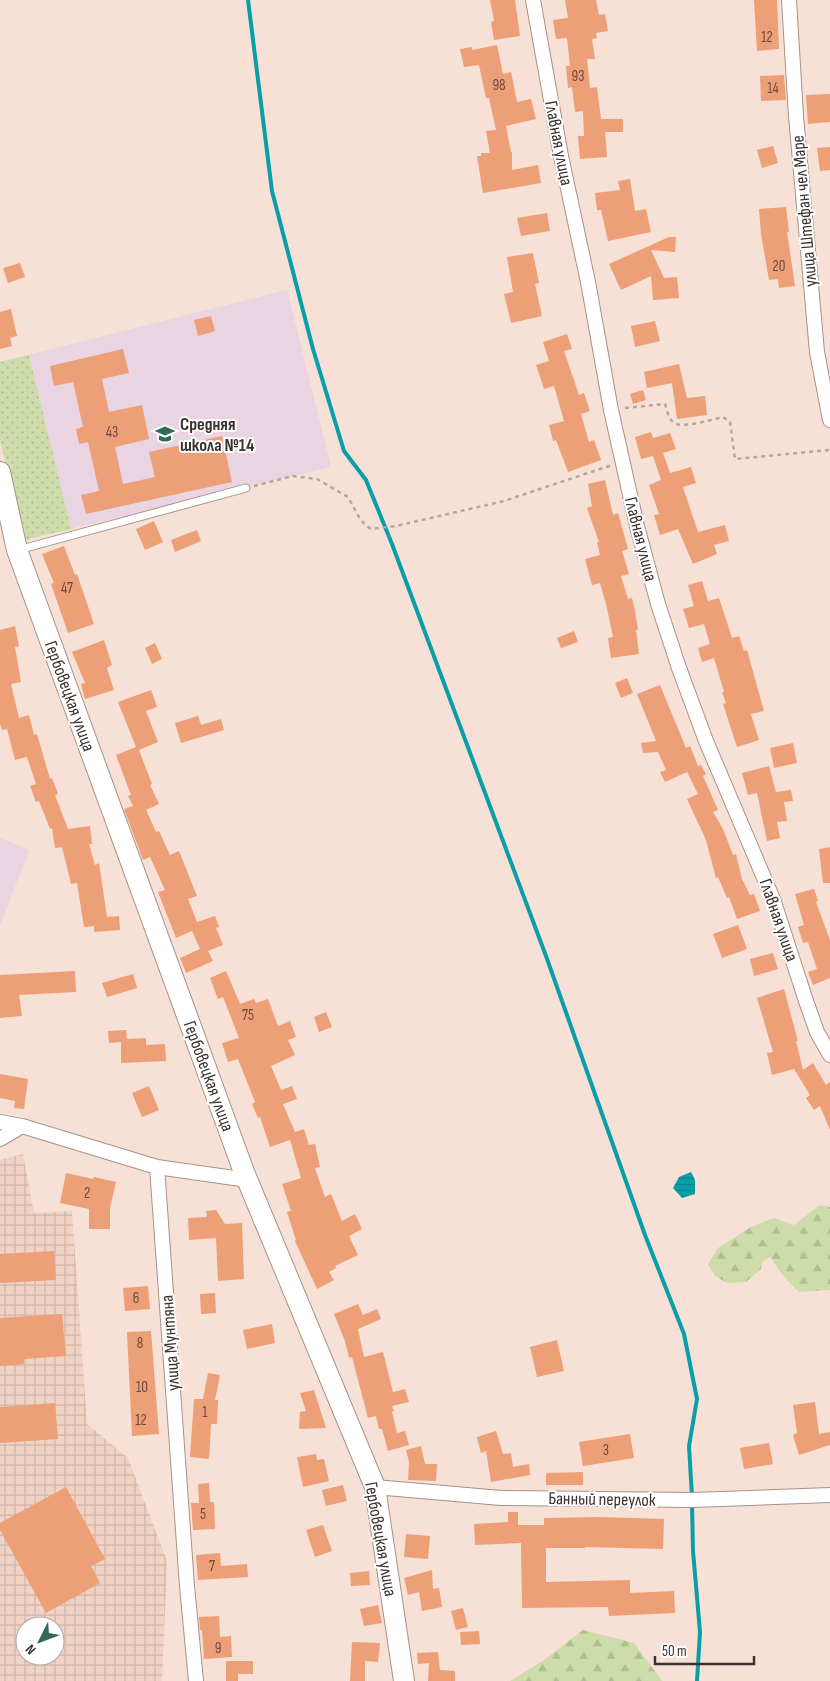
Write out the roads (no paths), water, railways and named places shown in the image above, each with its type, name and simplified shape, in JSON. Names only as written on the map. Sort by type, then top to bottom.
[{"type":"street","name":"Главная улица","points":[[533,0],[561,156],[588,282],[611,410],[637,526],[658,604],[706,740],[773,899],[806,1001],[830,1056]]},
{"type":"street","name":"улица Штефан чел Маре","points":[[789,0],[796,116],[817,352],[830,420]]},
{"type":"street","name":"Гербовецкая улица","points":[[0,472],[17,550],[248,1180],[375,1487],[404,1681]]},
{"type":"street","points":[[0,1122],[22,1126],[157,1167],[248,1180]]},
{"type":"street","points":[[0,1139],[22,1126]]},
{"type":"street","name":"улица Мунтяна","points":[[157,1167],[187,1586],[196,1681]]},
{"type":"street","name":"Банный переулок","points":[[375,1487],[500,1498],[702,1500],[830,1495]]},
{"type":"lane","points":[[17,550],[246,488]]},
{"type":"water","points":[[691,1172],[695,1180],[695,1194],[682,1198],[673,1188],[679,1177]]},
{"type":"waterway","points":[[248,0],[272,191],[313,349],[344,451],[366,480],[392,544],[546,956],[645,1235],[684,1334],[697,1399],[689,1446],[692,1497]]},
{"type":"waterway","points":[[692,1504],[693,1551],[700,1632],[697,1681]]},
{"type":"place","name":"Средняя школа №14","points":[[165,434]]}]
